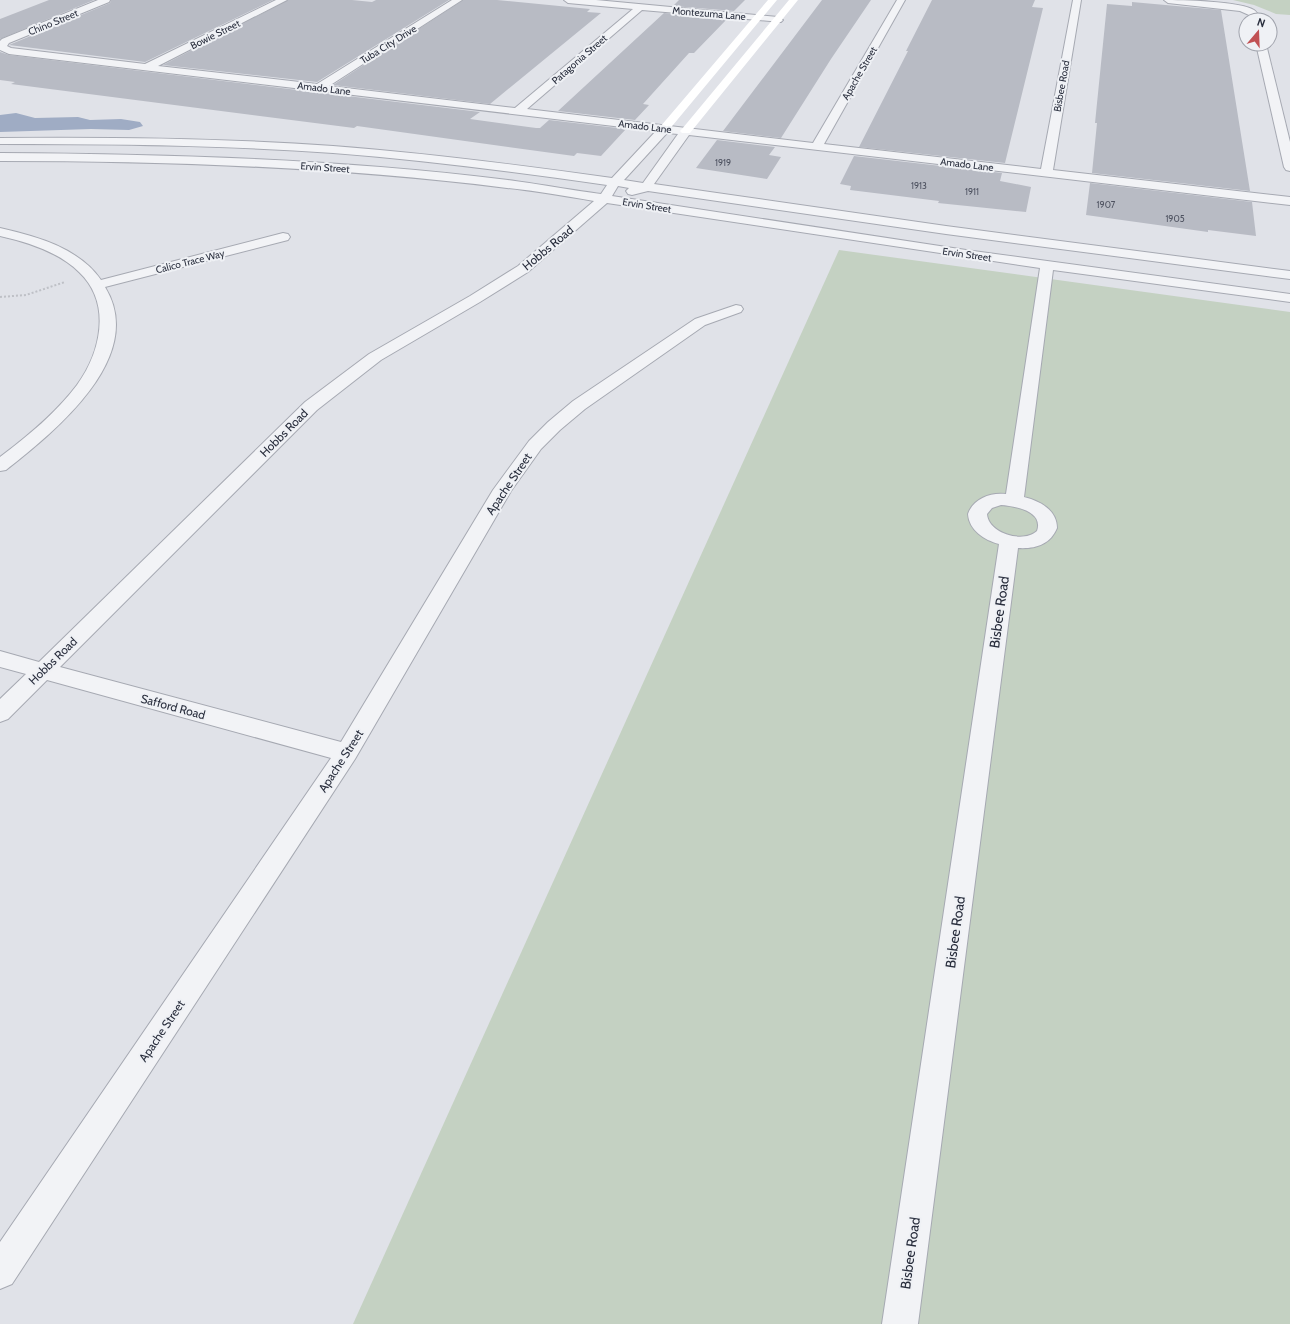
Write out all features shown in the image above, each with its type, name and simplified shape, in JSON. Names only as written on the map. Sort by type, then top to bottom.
[{"type":"street","name":"Chino Street","points":[[2,47],[6,41],[106,0]]},
{"type":"street","name":"Bowie Street","points":[[147,67],[283,0]]},
{"type":"street","name":"Tuba City Drive","points":[[318,88],[458,0]]},
{"type":"street","name":"Montezuma Lane","points":[[568,0],[778,20]]},
{"type":"street","name":"Hobbs Road","points":[[0,713],[311,406],[375,357],[475,299],[523,269],[604,199],[615,182],[664,129],[773,0]]},
{"type":"street","points":[[645,188],[686,131],[794,0]]},
{"type":"street","name":"Apache Street","points":[[817,146],[901,0]]},
{"type":"street","name":"Bisbee Road","points":[[1046,173],[1077,0]]},
{"type":"street","points":[[1168,0],[1241,8],[1251,12]]},
{"type":"street","name":"Patagonia Street","points":[[518,111],[640,7]]},
{"type":"street","name":"Amado Lane","points":[[2,47],[9,51],[318,88],[1290,201]]},
{"type":"street","points":[[1263,52],[1290,167]]},
{"type":"street","name":"Ervin Street","points":[[0,141],[164,142],[302,148],[443,160],[615,182],[645,188],[1000,238],[1290,275]]},
{"type":"street","name":"Ervin Street","points":[[0,157],[139,158],[287,164],[432,175],[509,184],[966,254],[1290,298]]},
{"type":"street","name":"Hobbs Road","points":[[604,199],[645,188]]},
{"type":"street","points":[[0,232],[41,243],[84,268],[94,280],[108,313],[107,340],[96,367],[79,394],[54,420],[0,466]]},
{"type":"street","name":"Calico Trace Way","points":[[94,280],[283,237]]},
{"type":"street","points":[[1014,500],[1047,265]]},
{"type":"street","name":"Apache Street","points":[[0,1272],[347,753],[502,490],[535,445],[554,426],[579,406],[700,322],[736,309]]},
{"type":"street","points":[[1001,499],[1014,500],[1034,507],[1045,517],[1049,527],[1046,534],[1030,542],[1009,541],[995,537],[986,531],[980,524],[977,518],[978,511],[983,505],[991,501],[1001,499]]},
{"type":"street","name":"Bisbee Road","points":[[900,1324],[1009,541]]},
{"type":"street","name":"Safford Road","points":[[0,660],[347,753]]},
{"type":"path","points":[[0,297],[26,295],[65,282],[94,280]]},
{"type":"green space","points":[[1233,0],[1290,0],[1290,15],[1278,14],[1278,12],[1271,12],[1254,5]]},
{"type":"green space","points":[[839,250],[1290,312],[1290,1324],[353,1324]]},
{"type":"water","points":[[16,113],[35,118],[78,117],[90,120],[121,119],[140,122],[143,126],[129,130],[91,129],[0,132],[0,115]]},
{"type":"building","points":[[49,0],[94,0],[0,39],[0,19]]},
{"type":"building","points":[[111,0],[273,0],[145,62],[9,45],[110,3]]},
{"type":"building","points":[[288,0],[352,0],[372,2],[376,0],[449,0],[317,82],[163,65]]},
{"type":"building","points":[[463,0],[497,0],[590,9],[587,12],[601,13],[490,104],[333,85]]},
{"type":"building","points":[[679,0],[745,0],[734,11],[673,6]]},
{"type":"building","points":[[822,0],[871,0],[831,59],[781,138],[723,131]]},
{"type":"building","points":[[932,0],[1035,0],[1032,7],[1043,8],[1005,163],[859,147]]},
{"type":"building","points":[[1132,2],[1221,10],[1250,191],[1092,173],[1097,123],[1095,123],[1107,4],[1132,6]]},
{"type":"building","points":[[664,13],[727,19],[694,53],[689,53],[643,104],[649,105],[635,120],[558,111]]},
{"type":"building","points":[[0,52],[9,55],[480,112],[470,119],[536,128],[540,128],[549,120],[626,129],[601,156],[577,153],[574,156],[357,126],[354,128],[11,84],[15,82],[0,80]]},
{"type":"building","points":[[717,140],[775,147],[769,155],[781,157],[767,179],[696,168]]},
{"type":"building","points":[[854,156],[1002,173],[1000,181],[1031,187],[1026,212],[938,203],[939,201],[850,190],[851,186],[840,184]]},
{"type":"building","points":[[1090,183],[1252,202],[1256,236],[1208,230],[1208,232],[1086,215]]}]
